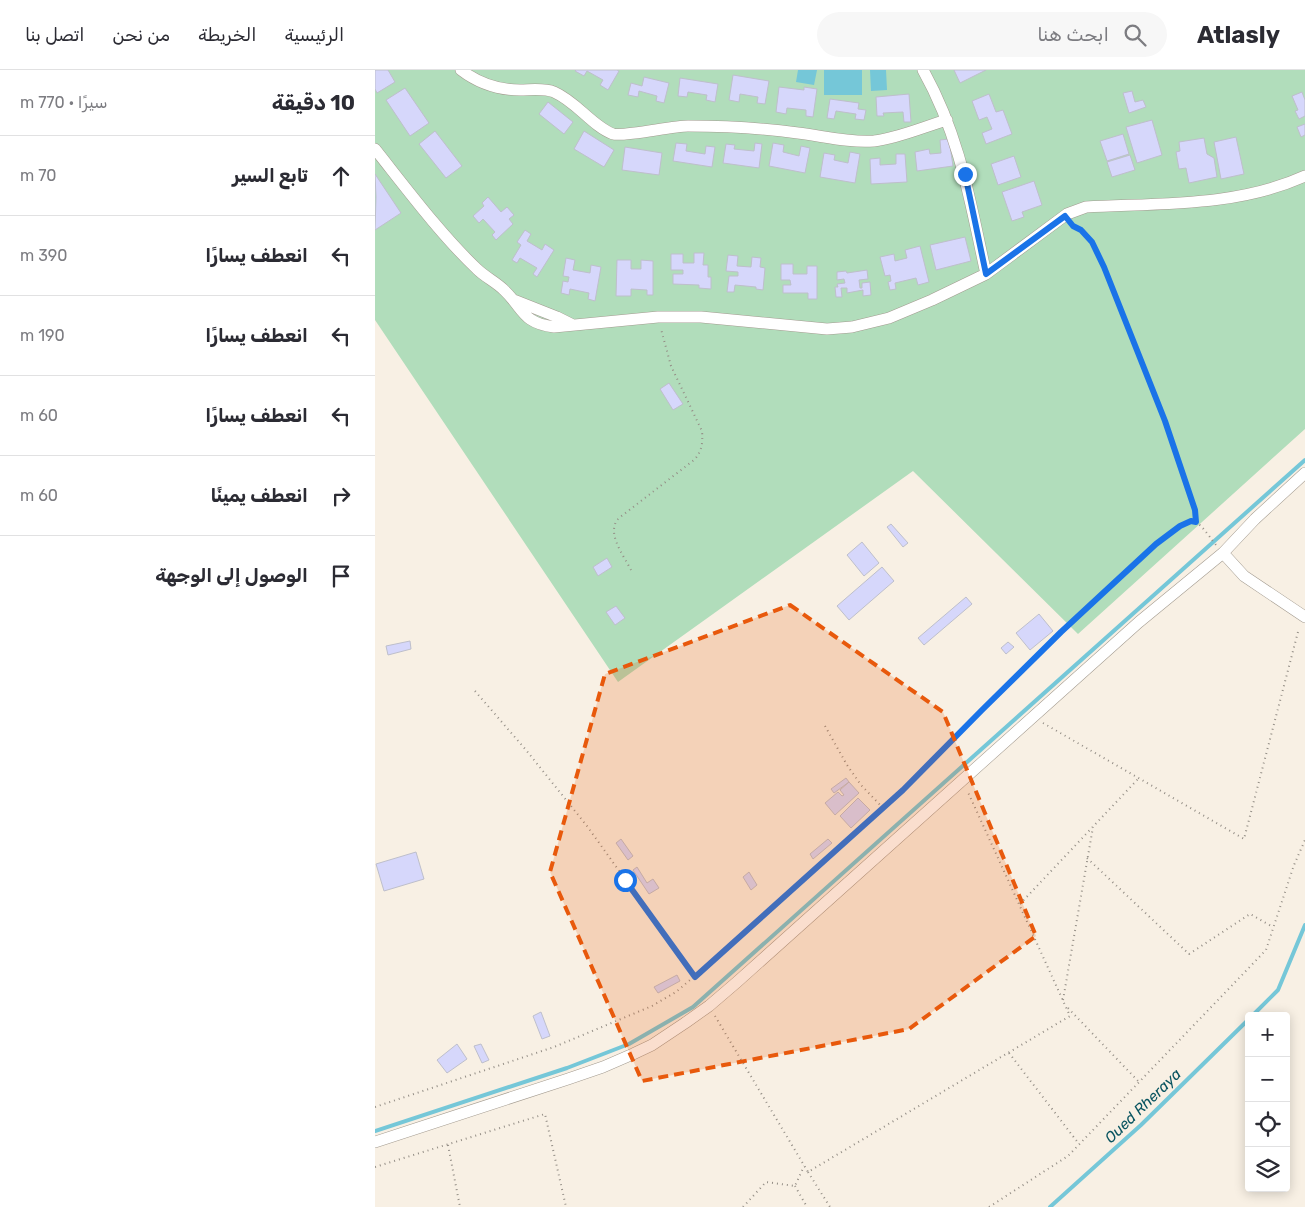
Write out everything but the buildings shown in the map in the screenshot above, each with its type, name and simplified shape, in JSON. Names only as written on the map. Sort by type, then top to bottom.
[{"type":"street","points":[[461,70],[471,78],[501,89],[554,92],[571,102],[603,128],[616,134],[700,126],[796,132],[851,141],[872,141],[902,135],[947,120]]},
{"type":"street","points":[[923,70],[947,120],[959,154],[986,274]]},
{"type":"street","points":[[375,149],[449,239],[477,269],[503,289],[514,300],[523,314],[543,326],[554,327],[658,317],[701,317],[827,330],[853,327],[889,318],[986,274],[1073,211],[1086,207],[1181,203],[1229,198],[1269,188],[1305,176]]},
{"type":"street","points":[[375,1142],[603,1067],[652,1045],[709,1006],[1139,622],[1223,553],[1260,514],[1305,474]]},
{"type":"street","points":[[1223,553],[1244,576],[1304,616]]},
{"type":"path","points":[[1065,216],[1073,226],[1081,230],[1092,242],[1104,267],[1175,449],[1195,510],[1196,522]]},
{"type":"path","points":[[631,570],[613,532],[615,521],[694,460],[700,453],[703,443],[700,426],[671,366],[658,317]]},
{"type":"path","points":[[375,1107],[529,1056],[653,1006],[676,992],[903,790],[1061,632],[1156,544],[1180,526],[1191,521],[1203,527],[1209,536]]},
{"type":"path","points":[[1032,717],[1243,839],[1304,616]]},
{"type":"path","points":[[475,690],[587,826],[603,851],[647,908],[695,977]]},
{"type":"path","points":[[825,726],[847,765],[861,785],[883,808]]},
{"type":"path","points":[[808,1172],[1070,1016],[962,779]]},
{"type":"path","points":[[1019,904],[1139,779]]},
{"type":"path","points":[[1063,1001],[1093,827]]},
{"type":"path","points":[[989,1207],[1068,1156],[1266,950],[1294,865],[1305,840]]},
{"type":"path","points":[[1087,858],[1189,954],[1250,914],[1273,927]]},
{"type":"path","points":[[709,1006],[830,1207]]},
{"type":"path","points":[[1066,1006],[1139,1082]]},
{"type":"path","points":[[1009,1053],[1079,1144]]},
{"type":"path","points":[[375,1167],[545,1114],[567,1207]]},
{"type":"path","points":[[448,1144],[459,1207]]},
{"type":"path","points":[[795,1186],[804,1165]]},
{"type":"path","points":[[743,1207],[766,1182],[795,1186]]},
{"type":"path","points":[[795,1186],[807,1207]]},
{"type":"highlighted area","points":[[790,605],[943,712],[1036,936],[909,1029],[642,1081],[550,872],[605,674]]},
{"type":"green space","points":[[375,70],[1305,70],[1305,429],[1078,634],[913,471],[618,682],[375,320]]},
{"type":"water","points":[[798,70],[817,70],[814,85],[796,82]]},
{"type":"water","points":[[824,70],[862,70],[862,95],[824,95]]},
{"type":"water","points":[[870,70],[886,70],[887,90],[871,91]]},
{"type":"waterway","points":[[375,1131],[567,1068],[629,1044],[693,1007],[1305,460]]},
{"type":"waterway","name":"Oued Rheraya","points":[[1256,1012],[1278,990],[1305,925]]},
{"type":"waterway","name":"Oued Rheraya","points":[[1050,1207],[1141,1125],[1245,1023]]},
{"type":"route","points":[[625,880],[695,977],[903,790],[1061,632],[1156,544],[1180,526],[1191,521],[1196,522],[1195,510],[1165,421],[1104,267],[1092,242],[1081,230],[1073,226],[1065,216],[986,274],[965,174]]}]
